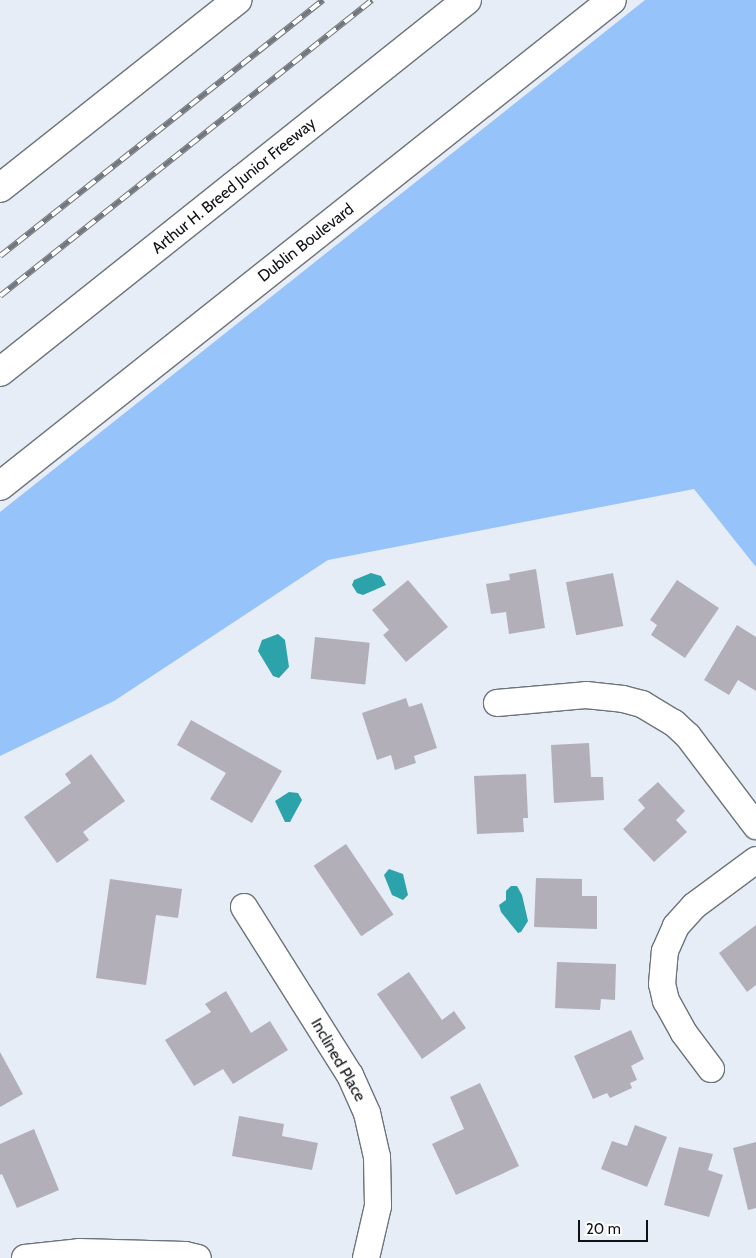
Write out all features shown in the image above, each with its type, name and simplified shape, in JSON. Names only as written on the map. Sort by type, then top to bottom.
[{"type":"main road","points":[[0,188],[236,0]]},
{"type":"main road","name":"Arthur H. Breed Junior Freeway","points":[[0,372],[467,0]]},
{"type":"main road","name":"Dublin Boulevard","points":[[0,486],[612,0]]},
{"type":"street","points":[[497,703],[586,695],[623,699],[642,704],[674,723],[688,736],[756,826]]},
{"type":"street","points":[[711,1069],[684,1033],[666,1001],[662,976],[664,951],[676,926],[694,906],[756,860]]},
{"type":"street","name":"Inclined Place","points":[[244,907],[345,1068],[368,1113],[377,1157],[378,1206],[366,1258]]},
{"type":"street","points":[[25,1258],[79,1252],[185,1255],[198,1258]]},
{"type":"shaded area","points":[[645,0],[756,0],[756,567],[694,489],[328,560],[114,701],[0,756],[0,512]]},
{"type":"shaded area","points":[[371,573],[381,576],[386,585],[363,595],[357,593],[352,585],[354,580]]},
{"type":"shaded area","points":[[278,634],[285,640],[289,667],[279,678],[273,676],[258,651],[262,640]]},
{"type":"shaded area","points":[[289,792],[298,793],[302,800],[290,822],[285,822],[275,801]]},
{"type":"shaded area","points":[[389,869],[403,874],[408,895],[403,900],[392,895],[384,875]]},
{"type":"shaded area","points":[[511,886],[517,886],[522,895],[528,921],[521,932],[518,933],[501,912],[499,905],[506,900],[506,891]]},
{"type":"building","points":[[536,569],[545,628],[509,634],[506,612],[491,614],[486,584],[510,580],[509,574]]},
{"type":"building","points":[[613,573],[623,626],[576,635],[566,582]]},
{"type":"building","points":[[408,580],[448,627],[406,662],[383,635],[389,630],[372,610]]},
{"type":"building","points":[[677,580],[719,608],[685,658],[651,635],[657,625],[650,620]]},
{"type":"building","points":[[737,625],[756,637],[756,691],[738,680],[729,695],[704,680]]},
{"type":"building","points":[[315,637],[370,643],[365,685],[311,679]]},
{"type":"building","points":[[406,698],[409,707],[422,703],[437,748],[414,756],[416,763],[395,770],[391,755],[377,760],[362,713]]},
{"type":"building","points":[[191,720],[282,771],[252,823],[210,799],[226,773],[177,745]]},
{"type":"building","points":[[589,743],[591,777],[603,777],[604,800],[554,803],[551,745]]},
{"type":"building","points":[[91,754],[125,801],[83,832],[89,840],[57,863],[24,817],[71,783],[65,774]]},
{"type":"building","points":[[526,774],[528,818],[523,818],[524,832],[477,834],[474,776]]},
{"type":"building","points":[[658,782],[685,811],[676,820],[687,832],[654,862],[623,829],[645,808],[638,800]]},
{"type":"building","points":[[346,844],[394,914],[361,936],[314,866]]},
{"type":"building","points":[[536,878],[582,879],[582,896],[597,896],[597,929],[534,927]]},
{"type":"building","points":[[110,879],[182,889],[178,918],[156,915],[146,985],[96,978]]},
{"type":"building","points":[[756,925],[756,985],[747,992],[719,953]]},
{"type":"building","points":[[557,962],[616,964],[615,1000],[601,999],[600,1010],[555,1008]]},
{"type":"building","points":[[409,972],[442,1020],[454,1011],[466,1028],[422,1059],[377,994]]},
{"type":"building","points":[[226,991],[251,1033],[270,1021],[288,1050],[233,1084],[223,1069],[194,1086],[165,1040],[211,1012],[205,1004]]},
{"type":"building","points":[[631,1030],[644,1059],[631,1066],[637,1080],[630,1083],[632,1088],[610,1098],[607,1093],[593,1099],[574,1056]]},
{"type":"building","points":[[0,1052],[23,1094],[0,1107]]},
{"type":"building","points":[[480,1083],[519,1166],[456,1195],[432,1144],[464,1129],[450,1097]]},
{"type":"building","points":[[239,1116],[284,1124],[282,1136],[318,1143],[312,1170],[232,1156]]},
{"type":"building","points":[[635,1125],[667,1137],[647,1187],[601,1169],[612,1141],[627,1146]]},
{"type":"building","points":[[34,1129],[59,1190],[17,1208],[2,1174],[0,1175],[0,1144]]},
{"type":"building","points":[[756,1142],[756,1208],[748,1210],[733,1148]]},
{"type":"building","points":[[679,1147],[713,1154],[708,1170],[723,1175],[709,1217],[664,1205]]},
{"type":"railway","points":[[0,256],[323,0]]},
{"type":"railway","points":[[0,296],[372,0]]}]
